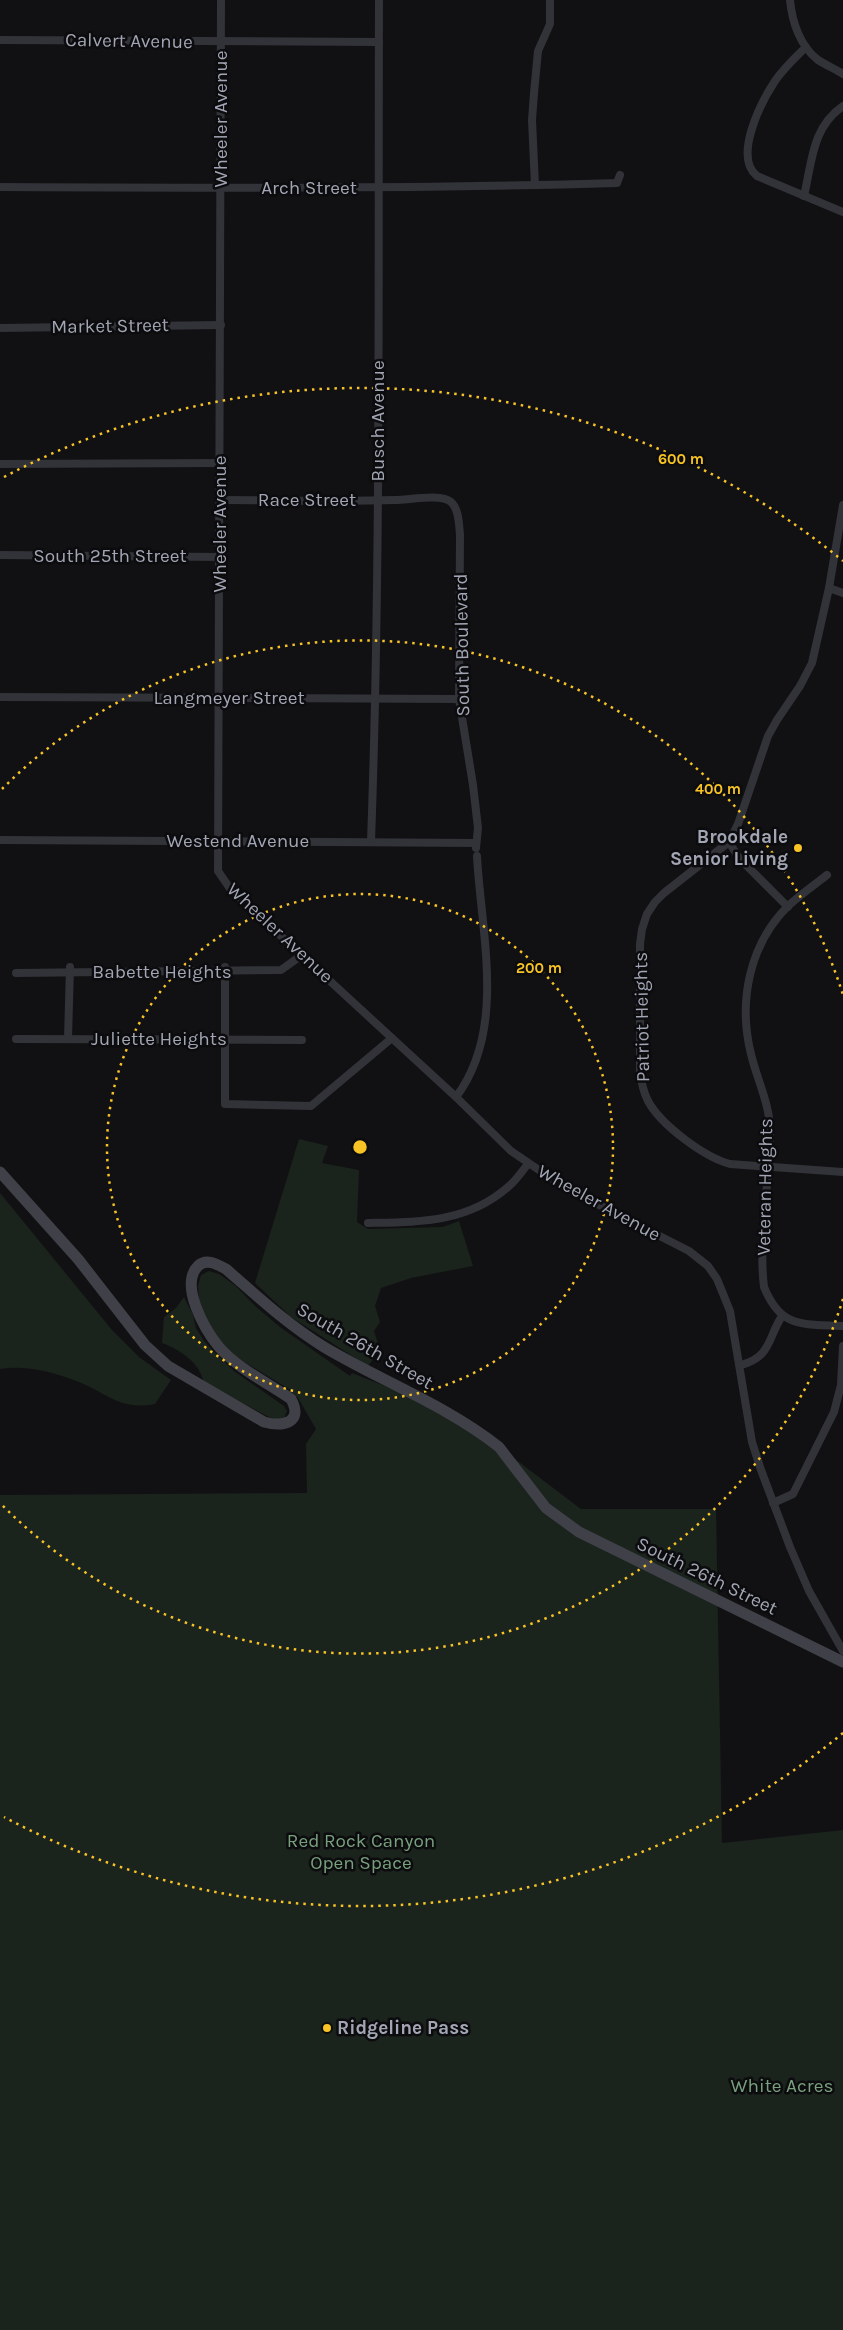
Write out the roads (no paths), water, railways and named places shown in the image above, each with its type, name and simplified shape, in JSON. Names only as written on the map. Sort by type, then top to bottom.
[{"type":"street","name":"Wheeler Avenue","points":[[221,0],[218,871],[222,880],[456,1097],[511,1151],[564,1187],[700,1257],[718,1280],[730,1311],[752,1442],[773,1502],[809,1591],[843,1652]]},
{"type":"street","name":"Busch Avenue","points":[[371,842],[376,698],[378,500],[379,0]]},
{"type":"street","points":[[535,185],[532,120],[542,52],[550,24],[550,0]]},
{"type":"street","points":[[790,0],[791,14],[806,48],[819,60],[843,74]]},
{"type":"street","name":"Calvert Avenue","points":[[0,40],[379,42]]},
{"type":"street","points":[[806,48],[774,82],[764,100],[752,128],[747,159],[751,171],[757,176],[843,212]]},
{"type":"street","points":[[804,196],[817,135],[827,120],[843,106]]},
{"type":"street","name":"Arch Street","points":[[0,187],[379,188],[535,185],[619,179]]},
{"type":"street","name":"Market Street","points":[[0,328],[220,325]]},
{"type":"street","points":[[0,464],[220,464]]},
{"type":"street","name":"Race Street","points":[[220,500],[444,498],[452,503]]},
{"type":"street","name":"South Boulevard","points":[[452,503],[457,511],[460,535],[459,699],[478,828],[476,849],[485,958],[487,1015],[467,1083],[456,1097]]},
{"type":"street","name":"Patriot Heights","points":[[843,505],[842,521],[829,588],[812,663],[800,686],[768,736],[738,824],[729,842],[655,902],[647,914],[640,944],[640,1071],[642,1086],[648,1101],[660,1117],[708,1156],[730,1164],[843,1172]]},
{"type":"street","name":"South 25th Street","points":[[0,555],[220,557]]},
{"type":"street","points":[[829,588],[843,593]]},
{"type":"street","name":"Langmeyer Street","points":[[0,698],[459,699]]},
{"type":"street","name":"Westend Avenue","points":[[0,840],[371,842],[476,849]]},
{"type":"street","points":[[729,842],[739,858],[788,907]]},
{"type":"street","name":"Veteran Heights","points":[[782,1316],[770,1303],[762,1276],[769,1118],[748,1040],[744,1016],[753,962],[773,926],[788,907],[826,875]]},
{"type":"street","name":"Babette Heights","points":[[16,973],[70,970],[281,970],[302,955]]},
{"type":"street","points":[[226,969],[226,1104],[311,1106],[392,1038]]},
{"type":"street","points":[[68,1039],[70,970]]},
{"type":"street","name":"Juliette Heights","points":[[16,1039],[302,1040]]},
{"type":"street","points":[[368,1224],[427,1222],[452,1218],[482,1205],[508,1187],[528,1164]]},
{"type":"street","name":"South 26th Street","points":[[0,1172],[78,1260],[145,1345],[168,1366],[199,1386],[264,1422],[275,1425],[286,1424],[292,1420],[295,1413],[291,1399],[220,1349],[204,1327],[193,1296],[191,1281],[194,1270],[200,1264],[208,1262],[226,1269],[283,1319],[309,1338],[454,1417],[489,1440],[498,1447],[546,1508],[579,1532],[843,1662]]},
{"type":"street","points":[[740,1365],[757,1359],[770,1345],[774,1328],[782,1316],[809,1324],[843,1326]]},
{"type":"street","points":[[773,1502],[793,1494],[834,1412],[841,1385],[843,1346]]},
{"type":"place","name":"Brookdale Senior Living","points":[[798,848]]},
{"type":"place","name":"Ridgeline Pass","points":[[327,2028]]},
{"type":"park label","name":"Red Rock Canyon Open Space","points":[[361,1852]]},
{"type":"park label","name":"White Acres","points":[[782,2086]]}]
